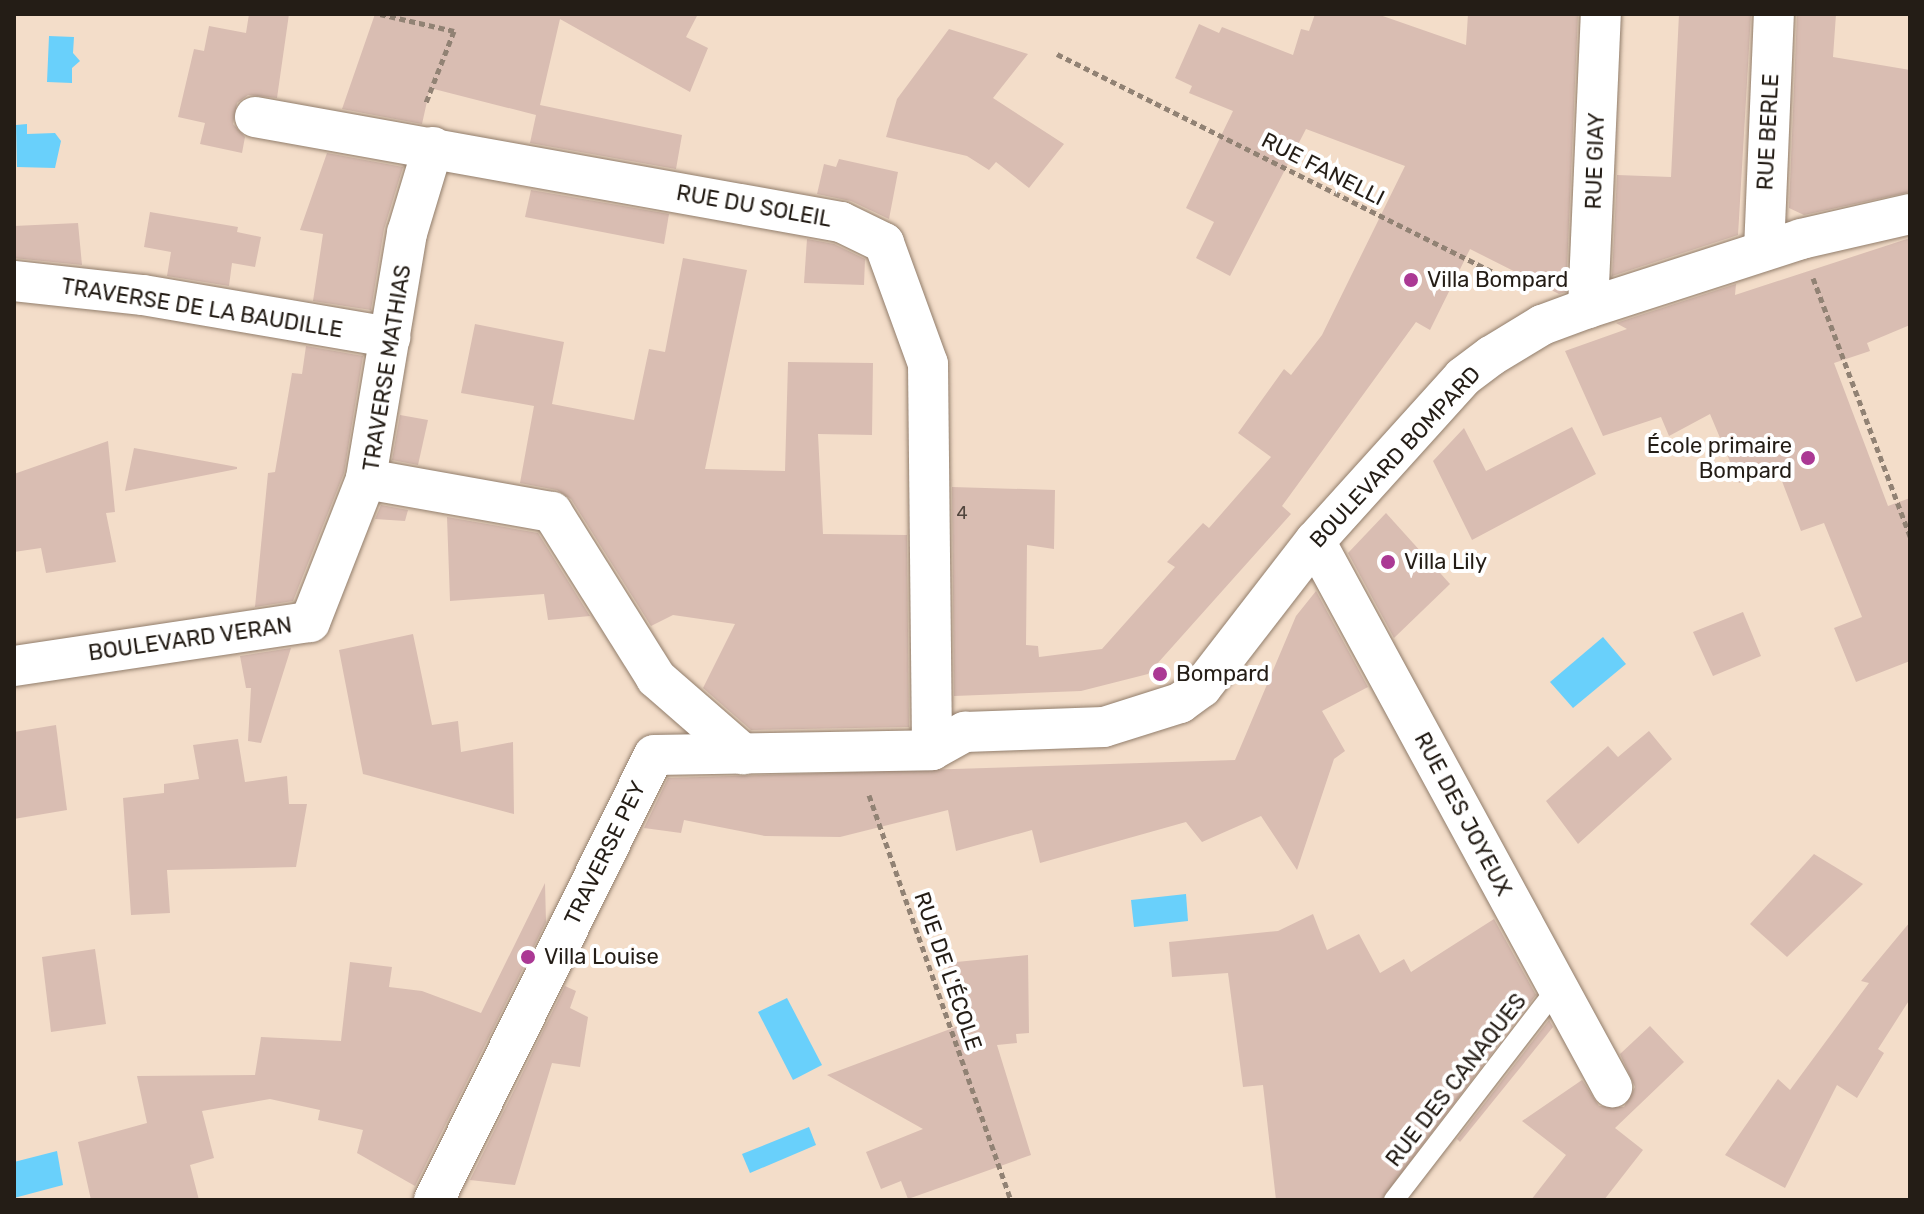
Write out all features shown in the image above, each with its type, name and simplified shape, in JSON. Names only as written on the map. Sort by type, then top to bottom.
[{"type":"street","name":"RUE GIAY","points":[[1581,310],[1601,14]]},
{"type":"street","name":"RUE BERLE","points":[[1764,250],[1774,14]]},
{"type":"street","name":"RUE DU SOLEIL","points":[[255,117],[841,222],[884,243],[928,364],[932,750]]},
{"type":"street","name":"TRAVERSE MATHIAS","points":[[422,145],[366,479],[552,512],[656,678],[743,754]]},
{"type":"street","name":"BOULEVARD BOMPARD","points":[[932,750],[965,732],[1104,727],[1180,703],[1202,687],[1315,541],[1463,377],[1542,325],[1764,250],[1910,214]]},
{"type":"street","name":"TRAVERSE DE LA BAUDILLE","points":[[14,281],[143,295],[390,337]]},
{"type":"street","name":"BOULEVARD VERAN","points":[[14,666],[310,622],[366,479]]},
{"type":"street","name":"RUE DES JOYEUX","points":[[1315,541],[1556,990],[1612,1087]]},
{"type":"street","name":"TRAVERSE PEY","points":[[434,1200],[654,755],[932,750]]},
{"type":"lane","name":"RUE DES CANAQUES","points":[[1394,1200],[1556,990]]},
{"type":"path","points":[[380,14],[454,31],[422,145]]},
{"type":"path","name":"RUE FANELLI","points":[[1057,54],[1581,310]]},
{"type":"path","points":[[1812,274],[1910,536]]},
{"type":"path","name":"RUE DE L'ÉCOLE","points":[[854,753],[1011,1200]]},
{"type":"water","points":[[49,36],[74,37],[73,53],[80,61],[72,68],[72,83],[47,82]]},
{"type":"water","points":[[27,124],[27,134],[55,133],[61,141],[55,168],[17,167],[16,125]]},
{"type":"water","points":[[1603,637],[1626,664],[1573,708],[1550,682]]},
{"type":"water","points":[[1186,894],[1188,921],[1134,927],[1131,900]]},
{"type":"water","points":[[787,998],[822,1065],[793,1080],[758,1012]]},
{"type":"water","points":[[809,1127],[816,1145],[750,1173],[742,1154]]},
{"type":"water","points":[[57,1151],[63,1185],[14,1198],[14,1162]]},
{"type":"building","points":[[249,14],[289,14],[277,98],[248,95],[237,103],[233,124],[245,137],[242,153],[200,144],[205,123],[178,117],[194,49],[204,51],[209,26],[246,33]]},
{"type":"building","points":[[375,14],[698,14],[686,37],[708,48],[690,92],[560,19],[540,105],[682,135],[676,169],[530,143],[536,115],[430,88],[422,124],[342,109]]},
{"type":"building","points":[[1315,14],[1377,14],[1466,45],[1468,14],[1578,14],[1566,292],[1559,294],[1470,249],[1430,330],[1416,322],[1282,506],[1291,514],[1148,674],[1081,691],[954,696],[952,487],[1055,490],[1054,549],[1027,545],[1026,645],[1038,646],[1039,657],[1102,649],[1175,567],[1167,562],[1203,523],[1209,528],[1271,457],[1238,433],[1284,369],[1291,375],[1322,335],[1405,166],[1306,129],[1230,276],[1196,258],[1214,222],[1186,208],[1233,111],[1189,93],[1192,86],[1175,78],[1199,24],[1219,33],[1222,27],[1293,55],[1301,29],[1309,31]]},
{"type":"building","points":[[1679,14],[1751,14],[1738,235],[1612,276],[1617,175],[1671,177]]},
{"type":"building","points":[[1797,14],[1836,14],[1833,57],[1910,70],[1910,192],[1804,215],[1789,208]]},
{"type":"building","points":[[949,29],[1028,54],[993,98],[1064,144],[1029,188],[996,162],[989,170],[967,156],[886,137],[897,99]]},
{"type":"building","points":[[327,153],[403,167],[384,229],[371,310],[313,301],[323,234],[300,230]]},
{"type":"building","points":[[839,159],[898,172],[889,219],[851,201],[817,194],[824,164],[836,167]]},
{"type":"building","points":[[531,190],[669,214],[664,244],[525,217]]},
{"type":"building","points":[[150,212],[238,227],[237,232],[261,237],[255,267],[232,263],[229,286],[167,276],[171,252],[144,247]]},
{"type":"building","points":[[78,223],[82,265],[14,258],[14,226]]},
{"type":"building","points":[[1910,238],[1910,325],[1867,343],[1870,351],[1834,363],[1888,506],[1910,498],[1910,661],[1856,682],[1834,628],[1862,617],[1824,523],[1801,531],[1777,468],[1739,483],[1710,414],[1669,436],[1661,417],[1603,436],[1565,351],[1627,329],[1616,323],[1736,284],[1735,295]]},
{"type":"building","points":[[807,239],[834,244],[865,259],[864,285],[804,283]]},
{"type":"building","points":[[683,258],[747,270],[705,469],[785,471],[788,362],[873,363],[872,435],[818,434],[823,534],[907,535],[909,727],[751,730],[703,688],[735,624],[673,615],[651,626],[571,499],[557,490],[520,483],[534,406],[461,393],[475,324],[564,342],[552,404],[634,420],[649,349],[665,352]]},
{"type":"building","points":[[306,346],[363,356],[344,473],[293,601],[255,607],[268,473],[275,472],[292,373],[302,374]]},
{"type":"building","points":[[400,415],[428,420],[418,465],[392,460]]},
{"type":"building","points":[[1572,427],[1596,474],[1472,540],[1433,461],[1464,428],[1486,471]]},
{"type":"building","points":[[108,441],[115,512],[106,513],[116,562],[46,573],[41,548],[14,552],[14,474]]},
{"type":"building","points":[[134,448],[237,467],[237,469],[125,491]]},
{"type":"building","points":[[381,505],[408,510],[405,521],[375,519]]},
{"type":"building","name":"Villa Lily","points":[[1386,513],[1450,584],[1394,638],[1348,553]]},
{"type":"building","points":[[447,517],[538,533],[590,616],[548,620],[544,594],[450,601]]},
{"type":"building","points":[[1316,591],[1368,687],[1322,711],[1345,751],[1334,759],[1297,870],[1261,816],[1202,842],[1186,822],[1040,863],[1032,830],[956,851],[948,810],[840,837],[765,836],[684,820],[681,833],[644,828],[668,778],[1235,760],[1296,616]]},
{"type":"building","points":[[1743,612],[1761,656],[1713,676],[1693,632]]},
{"type":"building","points":[[413,634],[432,725],[458,721],[461,752],[513,742],[514,814],[363,774],[339,650]]},
{"type":"building","points":[[291,648],[261,743],[248,741],[251,688],[246,688],[240,656]]},
{"type":"building","points":[[56,725],[67,810],[14,819],[14,732]]},
{"type":"building","points":[[1649,731],[1672,759],[1578,844],[1546,801],[1608,746],[1618,757]]},
{"type":"building","points":[[238,739],[245,782],[287,776],[289,804],[307,804],[296,867],[167,870],[170,913],[131,915],[123,798],[164,793],[164,784],[199,779],[193,745]]},
{"type":"building","points":[[1814,854],[1863,884],[1787,957],[1750,924]]},
{"type":"building","points":[[545,883],[546,922],[415,1186],[357,1153],[363,1130],[318,1120],[320,1110],[270,1099],[202,1111],[214,1158],[190,1165],[199,1200],[91,1200],[78,1142],[147,1123],[137,1076],[255,1075],[261,1037],[341,1041],[350,962],[392,967],[389,987],[422,991],[481,1013]]},
{"type":"building","points":[[1313,914],[1327,950],[1359,934],[1380,973],[1404,959],[1411,972],[1494,919],[1536,995],[1381,1200],[1276,1200],[1263,1085],[1243,1087],[1228,973],[1172,977],[1169,942],[1278,931]]},
{"type":"building","points":[[1910,922],[1910,999],[1878,1049],[1884,1053],[1857,1098],[1837,1085],[1785,1188],[1725,1155],[1778,1079],[1790,1090],[1869,983],[1861,981]]},
{"type":"building","points":[[95,949],[106,1024],[51,1032],[42,957]]},
{"type":"building","points":[[1028,955],[1029,1033],[1016,1034],[1017,1043],[997,1045],[1031,1155],[908,1199],[901,1181],[881,1189],[866,1152],[923,1129],[827,1075],[969,1022],[946,963]]},
{"type":"building","points":[[565,986],[576,991],[570,1008],[588,1017],[580,1067],[552,1063],[515,1185],[470,1180]]},
{"type":"building","points":[[1549,1020],[1553,1027],[1460,1142],[1457,1139]]},
{"type":"building","points":[[1650,1026],[1684,1062],[1615,1128],[1643,1150],[1604,1200],[1531,1200],[1566,1155],[1522,1121],[1582,1080],[1599,1106],[1624,1107],[1635,1087],[1620,1054]]},
{"type":"place","name":"Villa Bompard","points":[[1411,280]]},
{"type":"place","name":"École primaire Bompard","points":[[1808,458]]},
{"type":"place","name":"Villa Lily","points":[[1388,562]]},
{"type":"place","name":"Bompard","points":[[1160,674]]},
{"type":"place","name":"Villa Louise","points":[[528,957]]}]
